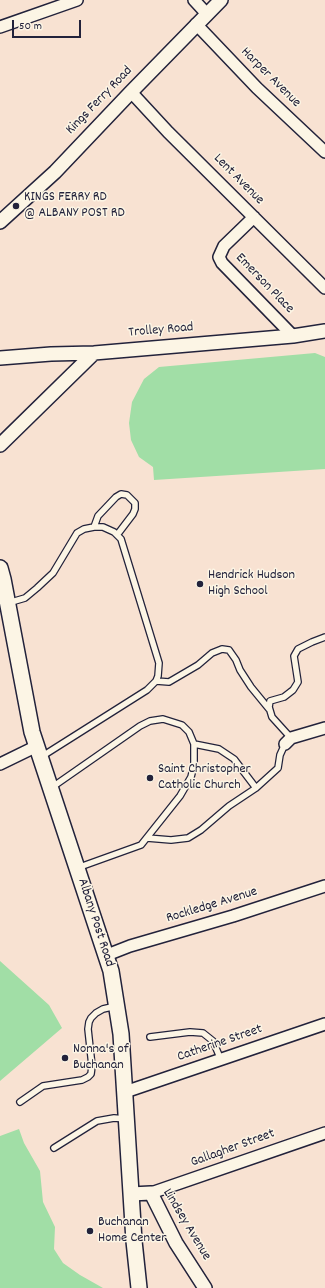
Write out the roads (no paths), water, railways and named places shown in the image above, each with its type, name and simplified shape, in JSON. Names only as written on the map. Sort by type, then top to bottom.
[{"type":"main road","name":"Albany Post Road","points":[[0,568],[4,579],[32,732],[112,971],[120,1034],[134,1240],[140,1288]]},
{"type":"street","points":[[0,27],[77,0]]},
{"type":"street","points":[[194,0],[206,13]]},
{"type":"street","name":"Kings Ferry Road","points":[[0,222],[55,172],[206,13],[221,0]]},
{"type":"street","name":"Harper Avenue","points":[[196,24],[257,88],[325,152]]},
{"type":"street","name":"Lent Avenue","points":[[131,92],[168,132],[325,288]]},
{"type":"street","name":"Emerson Place","points":[[254,217],[224,246],[219,257],[222,263],[293,336]]},
{"type":"street","name":"Trolley Road","points":[[0,358],[51,354],[94,353],[293,336],[325,331]]},
{"type":"street","points":[[0,445],[94,353]]},
{"type":"street","points":[[288,741],[325,728]]},
{"type":"street","points":[[0,764],[39,752]]},
{"type":"street","name":"Rockledge Avenue","points":[[107,955],[130,946],[233,916],[325,886]]},
{"type":"street","name":"Catherine Street","points":[[125,1092],[325,1024]]},
{"type":"street","name":"Gallagher Street","points":[[150,1193],[325,1133]]},
{"type":"street","name":"Lindsey Avenue","points":[[131,1194],[150,1193],[176,1243],[205,1288]]},
{"type":"lane","points":[[94,527],[98,516],[116,497],[121,494],[127,495],[134,503],[135,509],[118,535]]},
{"type":"lane","points":[[8,603],[25,598],[53,572],[77,533],[84,529],[103,527],[114,532],[121,539],[159,663],[156,681],[147,690],[39,752]]},
{"type":"lane","points":[[269,709],[270,701],[284,697],[293,690],[298,682],[294,656],[298,649],[325,637]]},
{"type":"lane","points":[[147,838],[172,840],[188,838],[201,830],[229,806],[256,788],[278,768],[280,755],[288,741],[272,717],[269,709],[240,670],[236,660],[229,650],[222,649],[212,653],[198,665],[169,682],[156,681]]},
{"type":"lane","points":[[51,788],[140,726],[150,721],[164,719],[182,726],[189,732],[194,744],[194,765],[191,777],[180,796],[141,845],[77,868]]},
{"type":"lane","points":[[194,744],[219,750],[234,759],[256,788]]},
{"type":"lane","points":[[20,1102],[43,1086],[82,1080],[91,1074],[92,1066],[88,1028],[89,1022],[96,1013],[116,1005]]},
{"type":"lane","points":[[150,1037],[190,1032],[203,1033],[213,1041],[221,1060]]},
{"type":"lane","points":[[54,1148],[97,1121],[114,1118],[126,1119]]},
{"type":"place","name":"KINGS FERRY RD @ ALBANY POST RD","points":[[16,206]]},
{"type":"place","name":"Hendrick Hudson High School","points":[[200,584]]},
{"type":"place","name":"Saint Christopher Catholic Church","points":[[150,778]]},
{"type":"place","name":"Nonna's of Buchanan","points":[[65,1058]]},
{"type":"place","name":"Buchanan Home Center","points":[[90,1231]]}]
